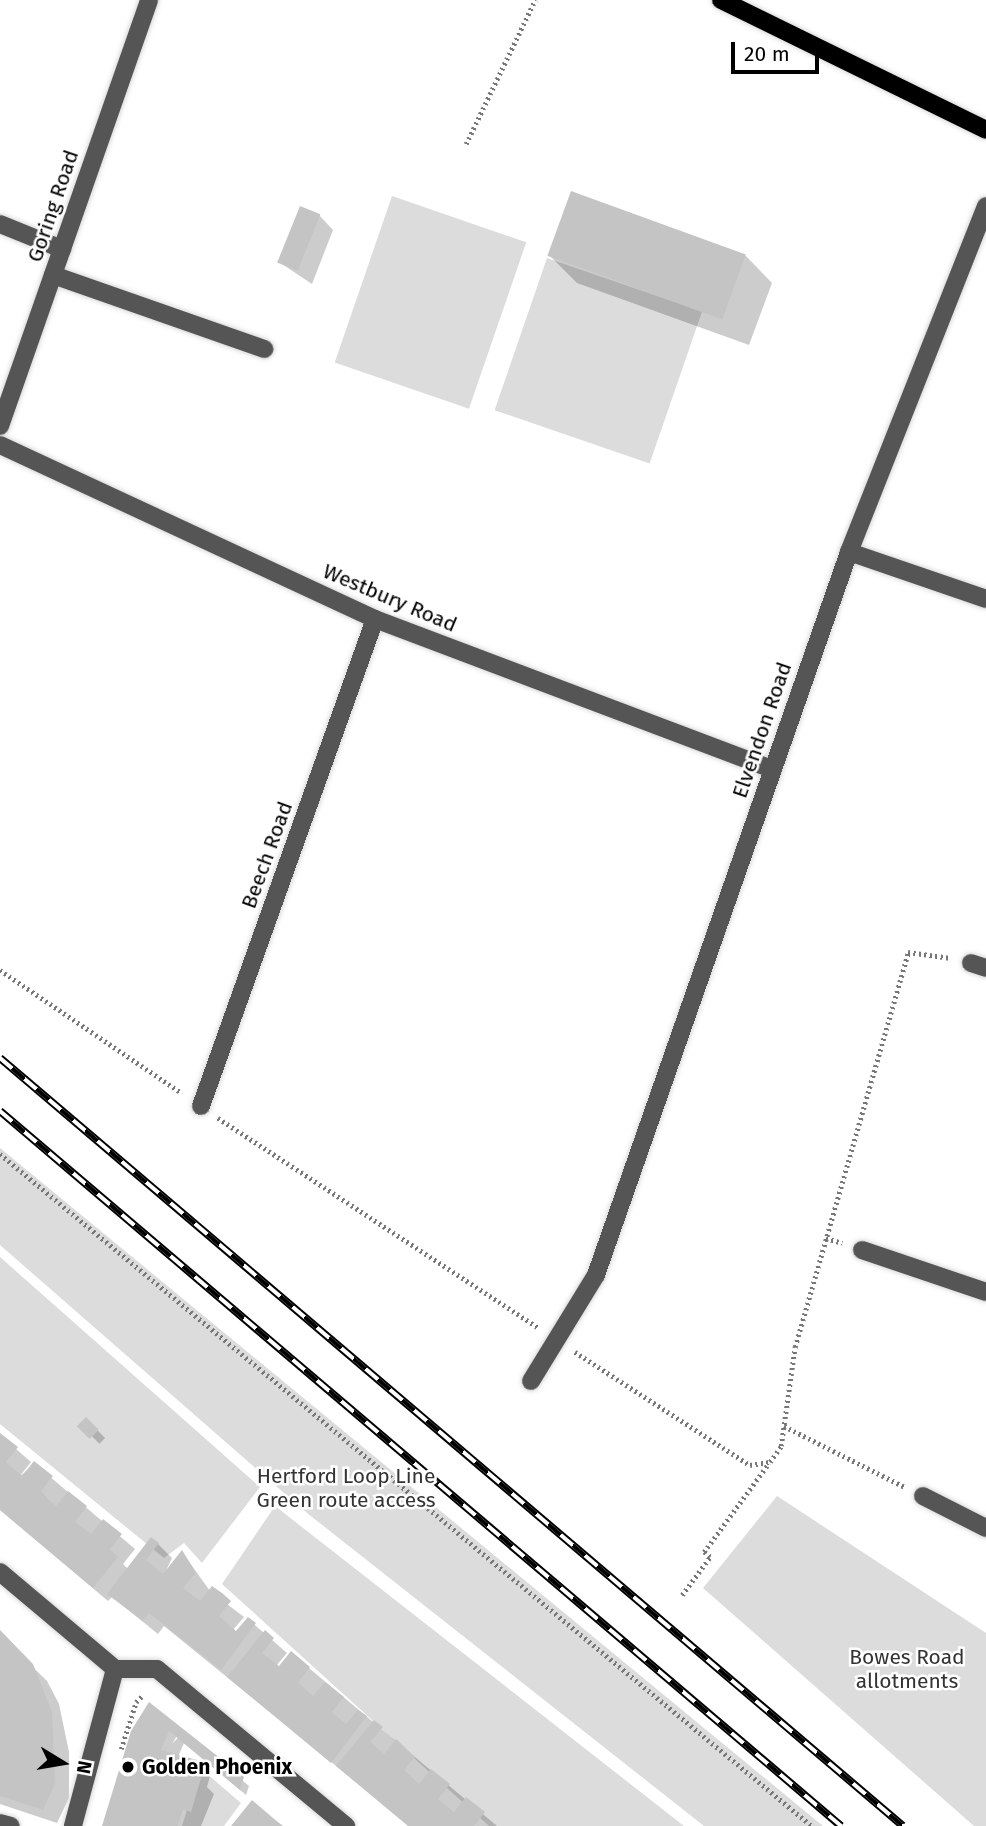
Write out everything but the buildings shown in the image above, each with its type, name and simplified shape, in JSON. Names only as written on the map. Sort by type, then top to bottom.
[{"type":"main road","points":[[721,0],[986,130]]},
{"type":"street","name":"Goring Road","points":[[0,426],[149,0]]},
{"type":"street","name":"Elvendon Road","points":[[531,1381],[596,1275],[849,552],[986,206]]},
{"type":"street","points":[[0,224],[62,249]]},
{"type":"street","points":[[53,275],[264,349]]},
{"type":"street","name":"Westbury Road","points":[[0,445],[375,620],[772,769]]},
{"type":"street","points":[[849,552],[986,598]]},
{"type":"street","name":"Beech Road","points":[[201,1106],[375,620]]},
{"type":"street","points":[[862,1250],[986,1292]]},
{"type":"street","points":[[923,1496],[986,1528]]},
{"type":"street","points":[[0,1572],[115,1669],[157,1669],[346,1826]]},
{"type":"street","points":[[73,1826],[115,1669]]},
{"type":"street","points":[[0,1823],[11,1826]]},
{"type":"path","points":[[466,144],[534,0]]},
{"type":"path","points":[[682,1595],[710,1557],[704,1552],[770,1462],[784,1426],[795,1347],[908,952],[979,966]]},
{"type":"path","points":[[0,970],[201,1106],[750,1465],[770,1462]]},
{"type":"path","points":[[0,1154],[812,1826]]},
{"type":"path","points":[[784,1426],[923,1496]]},
{"type":"path","points":[[116,1764],[136,1702],[156,1695]]},
{"type":"green space","points":[[392,196],[526,242],[469,409],[335,362]]},
{"type":"green space","points":[[547,258],[702,311],[650,464],[495,410]]},
{"type":"green space","name":"Hertford Loop Line Green route access","points":[[0,1148],[823,1826],[704,1826],[307,1513],[0,1245]]},
{"type":"green space","points":[[0,1257],[260,1487],[202,1563],[184,1543],[164,1558],[0,1424]]},
{"type":"green space","name":"Bowes Road allotments","points":[[777,1496],[986,1633],[986,1826],[974,1826],[703,1588]]},
{"type":"green space","points":[[275,1506],[684,1826],[489,1826],[222,1584]]},
{"type":"green space","points":[[200,1768],[241,1803],[224,1826],[182,1826]]},
{"type":"railway","points":[[0,1058],[903,1826]]},
{"type":"railway","points":[[0,1111],[841,1826]]},
{"type":"place","name":"Golden Phoenix","points":[[128,1767]]}]
